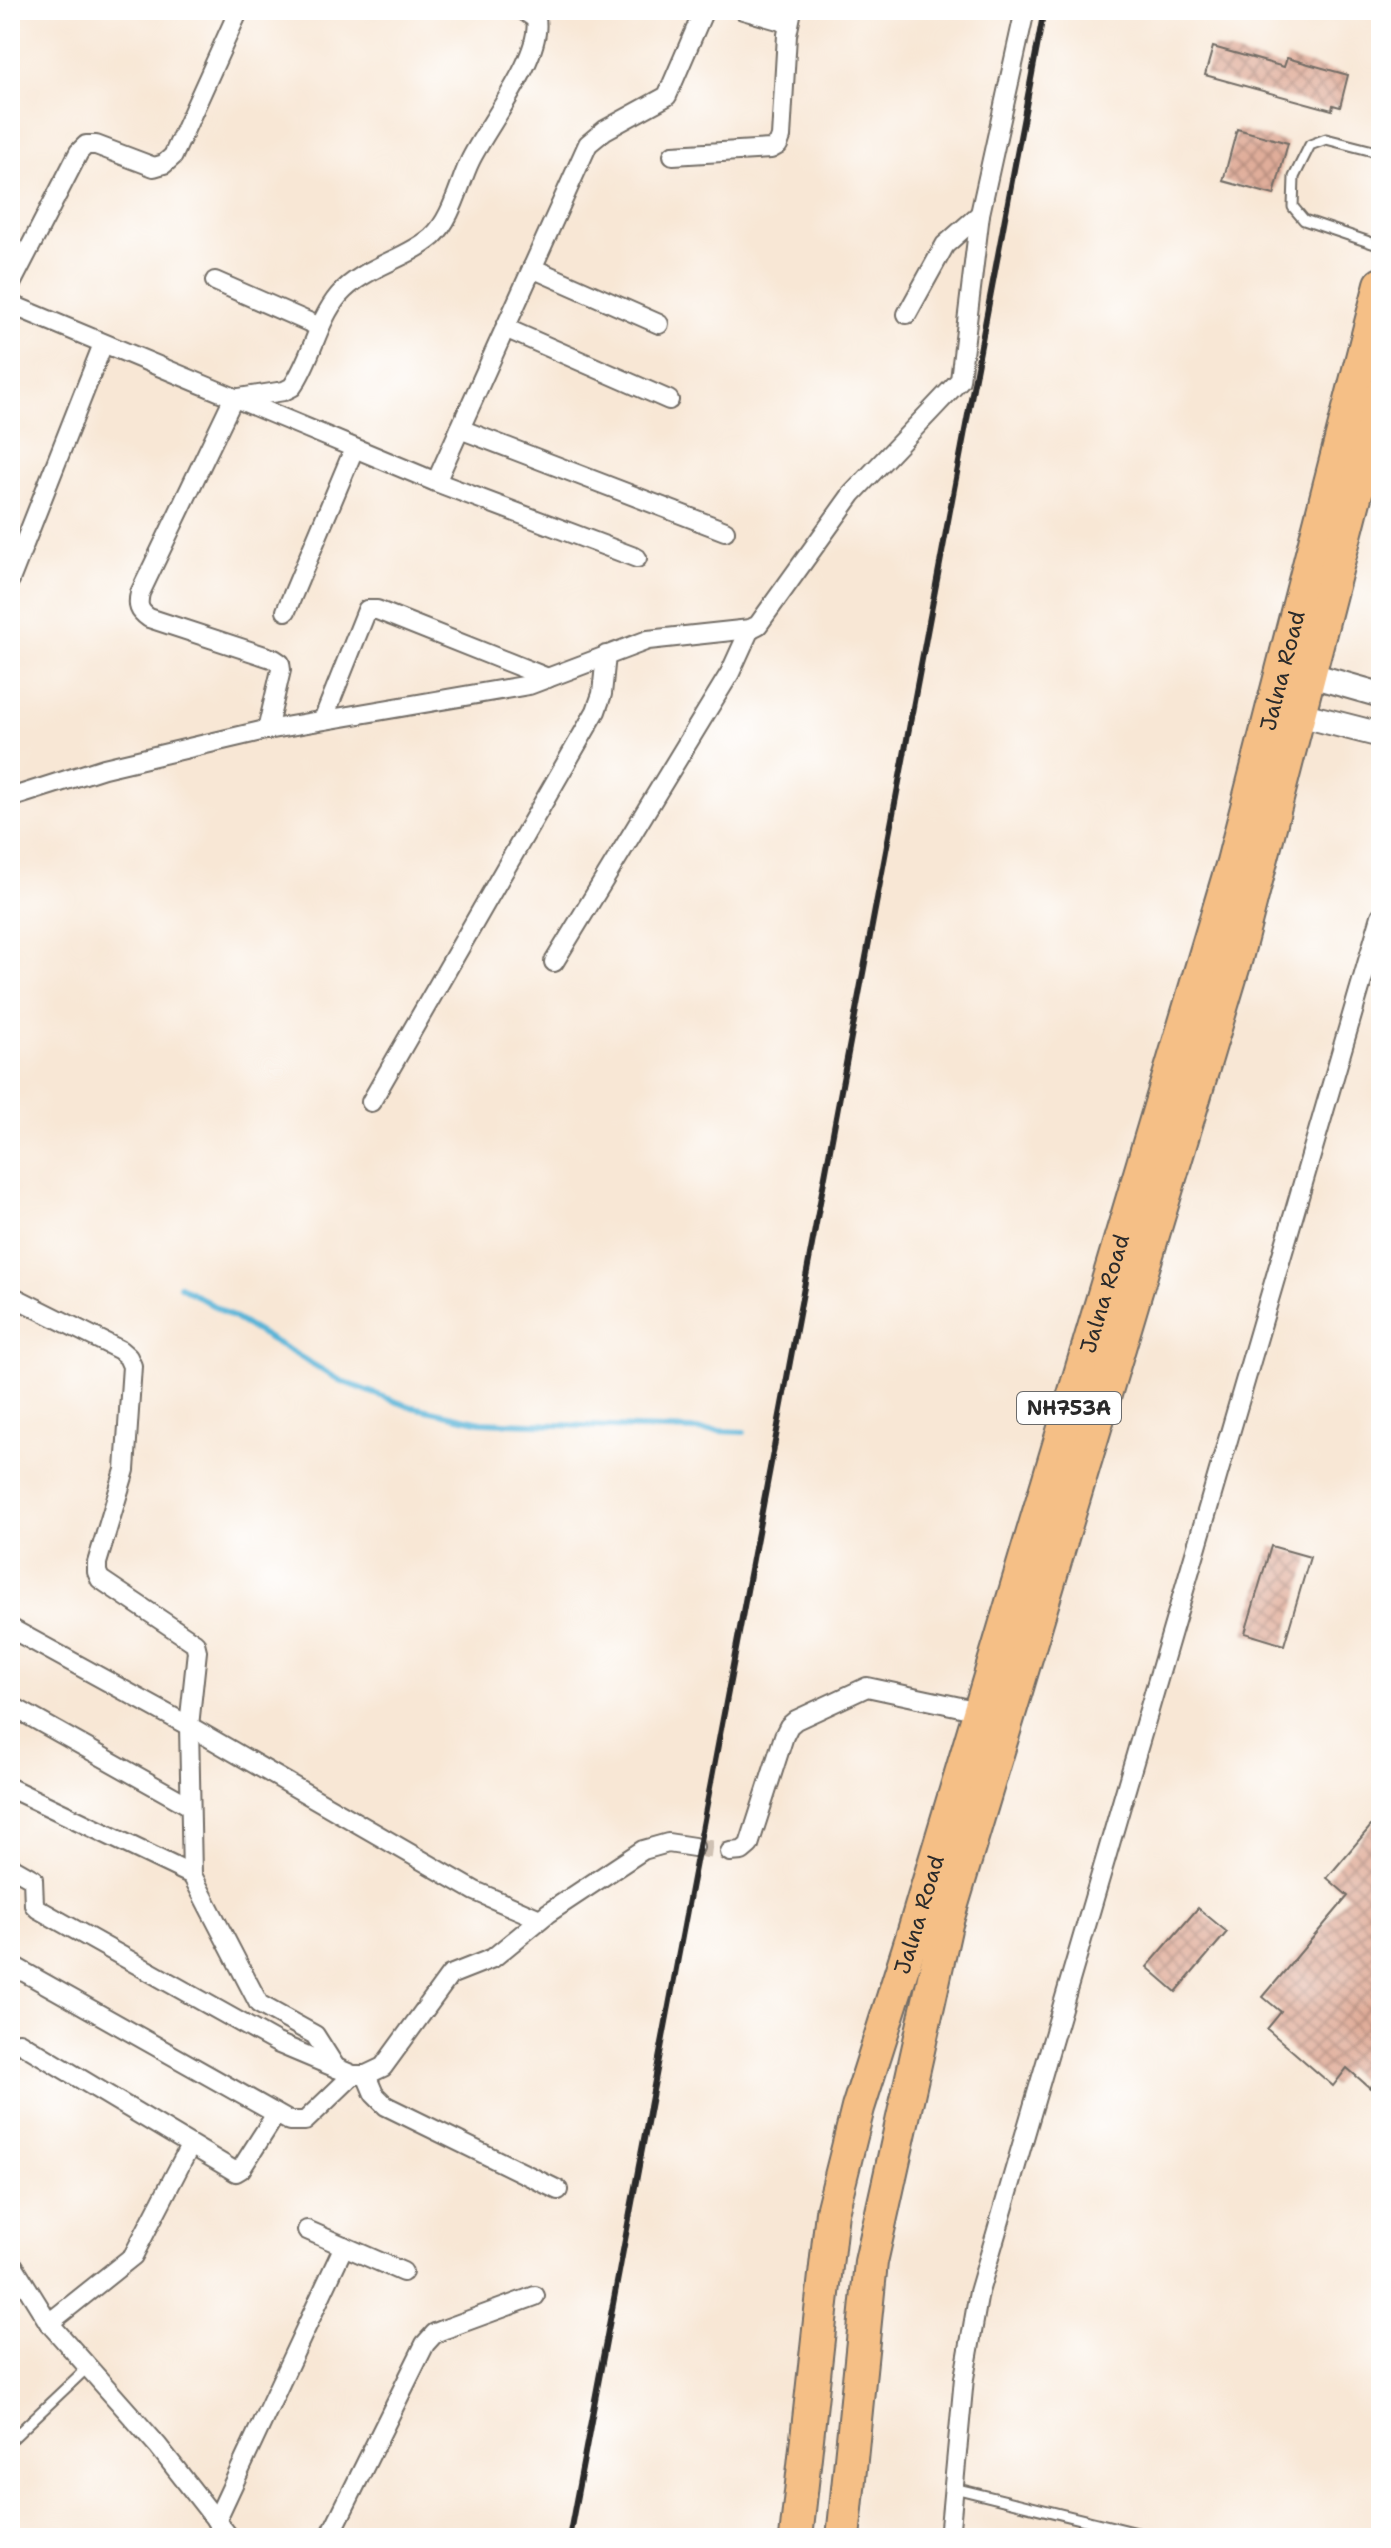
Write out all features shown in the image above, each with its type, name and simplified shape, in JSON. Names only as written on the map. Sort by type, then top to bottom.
[{"type":"highway","name":"Jalna Road","points":[[843,2538],[871,2262],[946,1924],[1236,958],[1286,710],[1381,284]]},
{"type":"highway","name":"Jalna Road","points":[[1296,671],[1381,396]]},
{"type":"highway","name":"Jalna Road","points":[[796,2538],[832,2212],[858,2108],[1233,862],[1286,710]]},
{"type":"street","points":[[10,286],[79,152],[86,145],[96,145],[154,167],[164,164],[173,156],[239,10]]},
{"type":"street","points":[[233,399],[292,387],[320,327],[335,301],[350,284],[430,238],[443,222],[471,157],[519,78],[538,28],[536,19],[523,10]]},
{"type":"street","points":[[436,482],[588,144],[605,130],[667,96],[704,10]]},
{"type":"street","points":[[673,155],[771,149],[778,145],[791,17],[743,10]]},
{"type":"street","points":[[10,798],[104,768],[267,730],[529,685],[660,638],[750,629],[758,625],[852,494],[957,386],[962,373],[980,214],[1025,10]]},
{"type":"street","points":[[907,314],[951,237],[980,214]]},
{"type":"street","points":[[532,268],[659,324]]},
{"type":"street","points":[[215,281],[320,327]]},
{"type":"street","points":[[10,304],[354,449],[637,558]]},
{"type":"street","points":[[505,328],[669,400]]},
{"type":"street","points":[[10,580],[103,344]]},
{"type":"street","points":[[233,399],[140,593],[138,604],[141,612],[149,618],[280,663],[267,730]]},
{"type":"street","points":[[460,429],[725,531]]},
{"type":"street","points":[[286,611],[354,449]]},
{"type":"street","points":[[323,720],[367,610],[377,610],[548,678]]},
{"type":"street","points":[[554,962],[730,673],[750,629]]},
{"type":"street","points":[[371,1102],[596,711],[602,694],[606,655]]},
{"type":"street","points":[[1296,671],[1381,695]]},
{"type":"street","points":[[1286,710],[1381,735]]},
{"type":"street","points":[[949,2538],[964,2378],[979,2292],[1381,916]]},
{"type":"street","points":[[10,1295],[120,1350],[132,1366],[125,1470],[97,1572],[100,1579],[195,1643],[197,1651],[189,1726],[192,1875],[259,2004],[315,2035],[386,2106],[558,2190]]},
{"type":"street","points":[[10,1628],[189,1726],[475,1891],[540,1919]]},
{"type":"street","points":[[730,1852],[742,1851],[749,1845],[784,1736],[796,1720],[857,1689],[867,1687],[979,1711]]},
{"type":"street","points":[[10,1705],[190,1806]]},
{"type":"street","points":[[10,1788],[192,1875]]},
{"type":"street","points":[[10,1866],[33,1879],[34,1905],[38,1909],[277,2043],[352,2072],[383,2067],[450,1975],[493,1958],[540,1919],[643,1850],[668,1843],[694,1847]]},
{"type":"street","points":[[10,1964],[289,2121],[305,2121],[352,2072]]},
{"type":"street","points":[[19,2042],[236,2172],[241,2169],[276,2114]]},
{"type":"street","points":[[49,2323],[133,2256],[190,2146]]},
{"type":"street","points":[[307,2230],[403,2272]]},
{"type":"street","points":[[216,2521],[344,2246]]},
{"type":"street","points":[[10,2260],[49,2323],[158,2446],[230,2538]]},
{"type":"street","points":[[329,2538],[425,2344],[435,2333],[535,2296]]},
{"type":"lane","points":[[1381,153],[1326,139],[1310,145],[1294,177],[1291,194],[1293,207],[1304,220],[1381,246]]},
{"type":"lane","points":[[10,2441],[88,2367]]},
{"type":"lane","points":[[954,2488],[1158,2538]]},
{"type":"building","points":[[1213,47],[1284,67],[1287,58],[1348,75],[1340,107],[1333,105],[1332,110],[1205,75]]},
{"type":"building","points":[[1237,129],[1288,143],[1274,195],[1223,181]]},
{"type":"building","points":[[1271,1546],[1310,1557],[1284,1645],[1245,1633]]},
{"type":"building","points":[[1381,1814],[1381,2075],[1370,2088],[1347,2068],[1333,2086],[1267,2029],[1281,2012],[1263,1997],[1348,1896],[1327,1878]]},
{"type":"building","points":[[1198,1908],[1227,1932],[1176,1992],[1147,1967]]},
{"type":"waterway","points":[[180,1286],[341,1381],[408,1406],[481,1422],[744,1432]]},
{"type":"tunnel","points":[[694,1847],[730,1852]]},
{"type":"railway","points":[[569,2538],[1044,10]]}]
